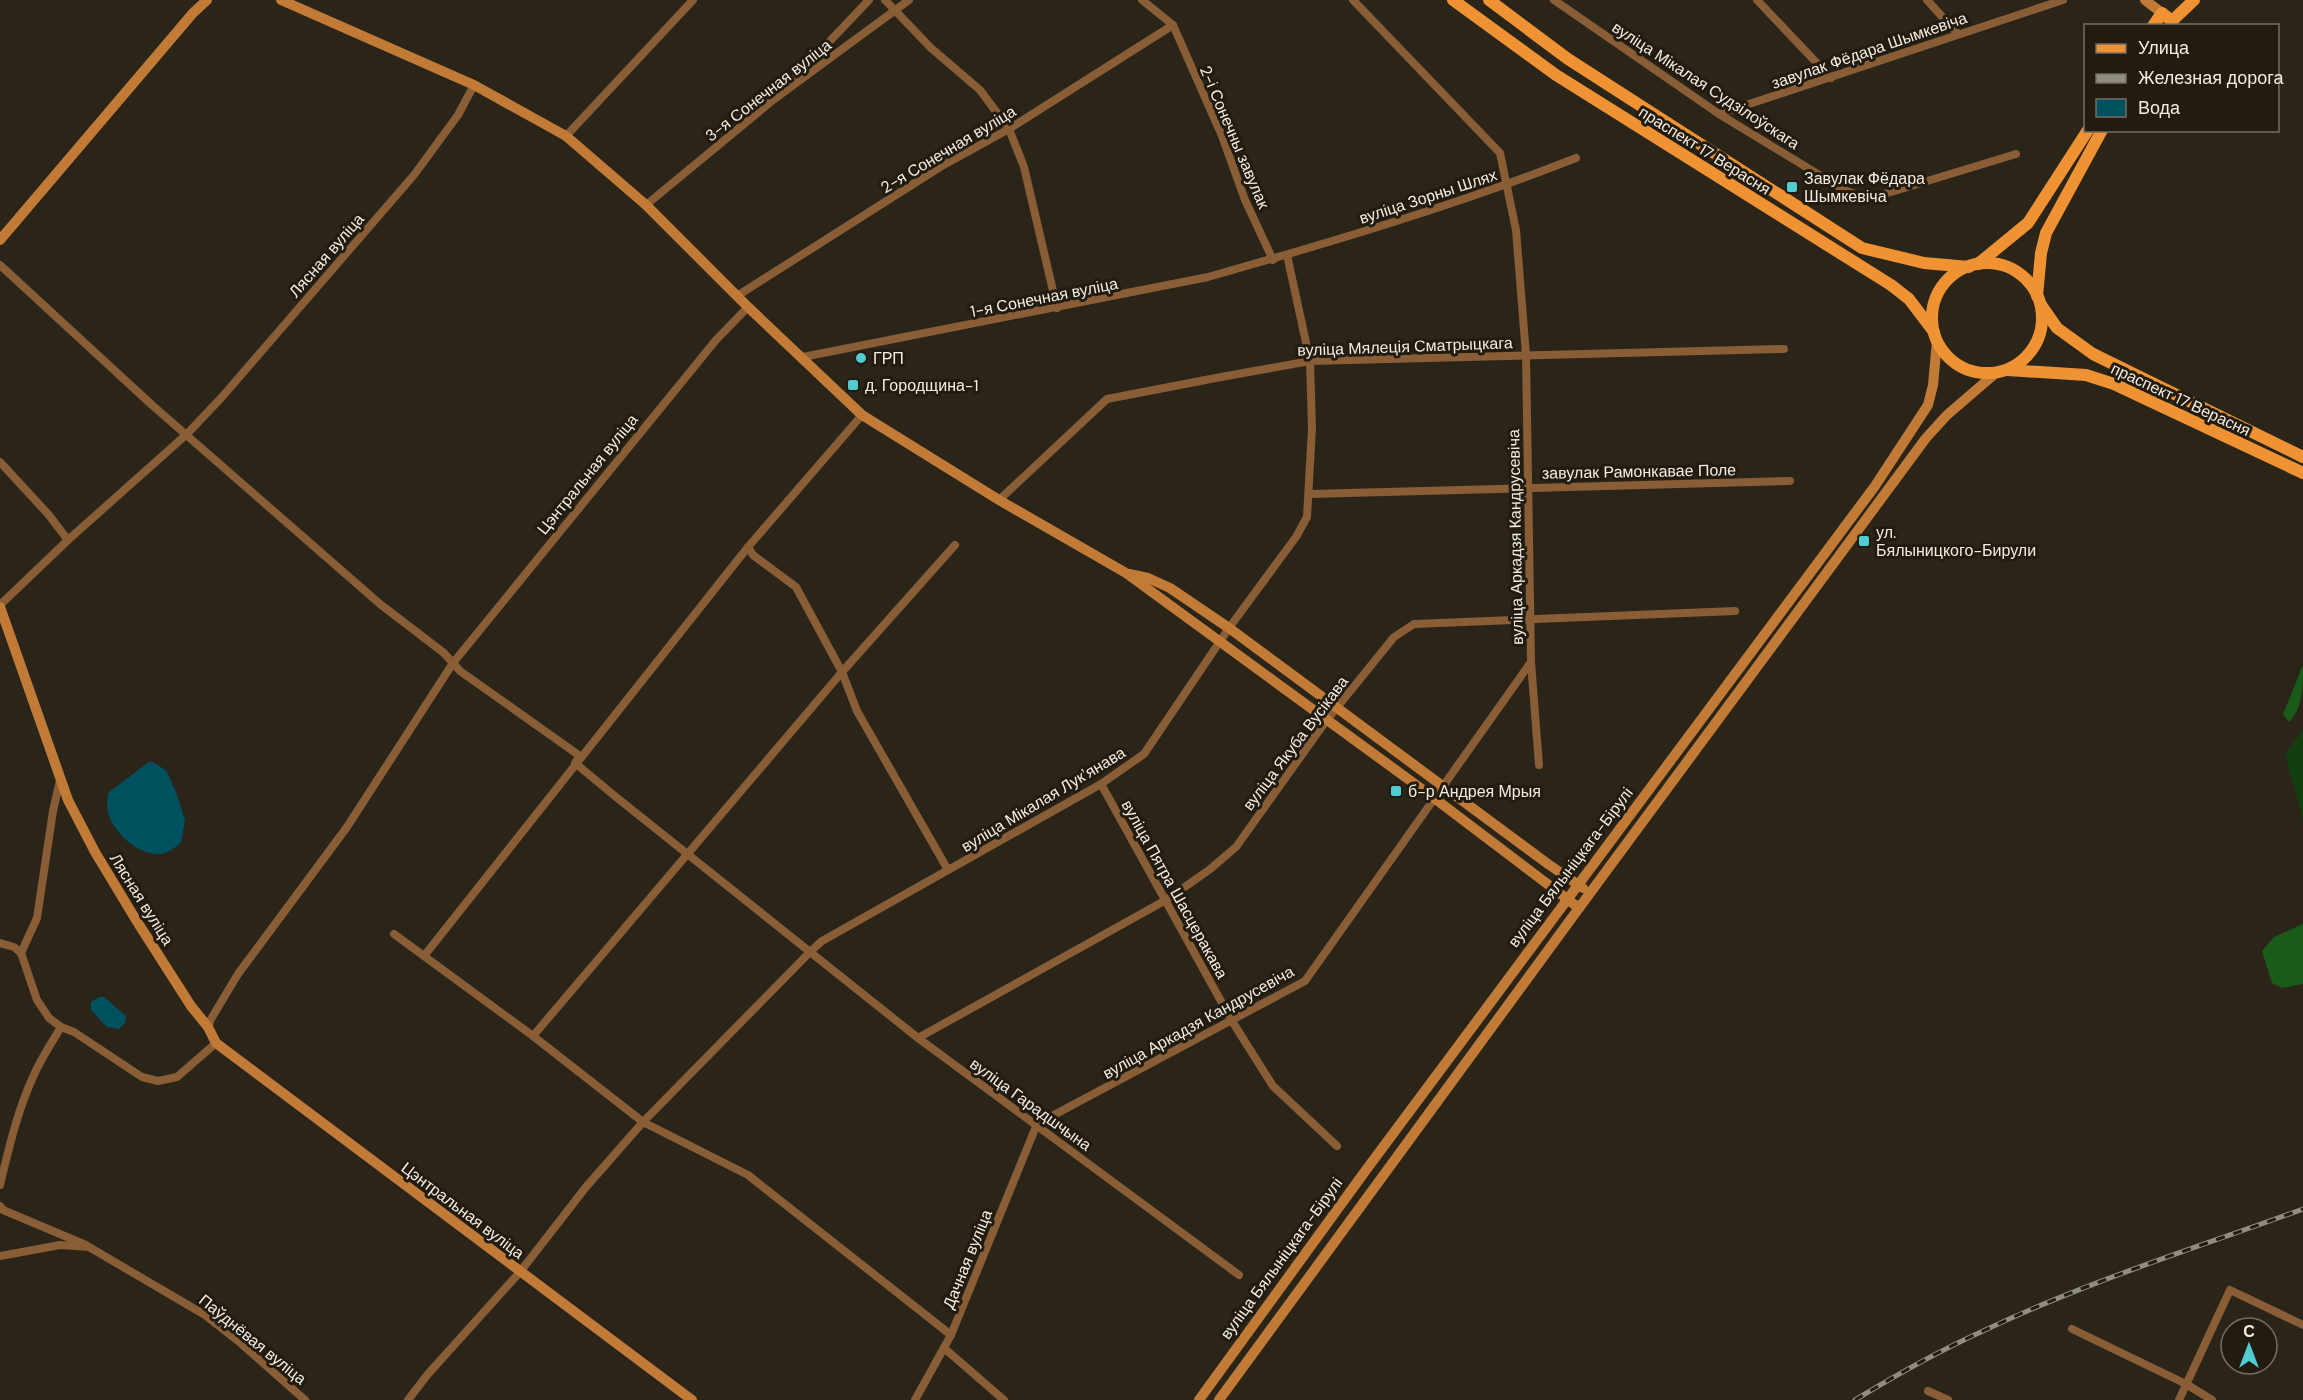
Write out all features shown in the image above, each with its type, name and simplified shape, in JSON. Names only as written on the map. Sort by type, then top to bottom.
[{"type":"main road","points":[[0,240],[207,0]]},
{"type":"main road","points":[[281,0],[474,85],[566,136],[646,205],[748,307],[862,415],[999,500],[1126,573],[1434,798],[1579,908]]},
{"type":"main road","name":"праспект 17 Верасня","points":[[1453,0],[1556,75],[1891,285],[1909,299],[1936,337]]},
{"type":"main road","name":"праспект 17 Верасня","points":[[1488,0],[1568,59],[1862,248],[1924,264],[1973,266]]},
{"type":"main road","points":[[2145,0],[2171,23],[2194,0]]},
{"type":"main road","points":[[2154,24],[2162,13]]},
{"type":"main road","points":[[2087,132],[2028,223],[1973,266],[1946,282],[1937,297],[1932,314],[1936,337],[1947,356],[1962,367],[1979,372],[2001,371],[2021,361],[2033,348],[2042,322],[2038,300],[2041,253],[2046,233],[2101,132]]},
{"type":"main road","points":[[1973,266],[1996,264],[2013,270],[2027,281],[2038,300]]},
{"type":"main road","name":"праспект 17 Верасня","points":[[2038,300],[2057,328],[2093,354],[2303,457]]},
{"type":"main road","name":"вуліца Бялыніцкага-Бірулі","points":[[1199,1400],[1366,1170],[1875,486],[1928,405],[1933,385],[1936,337]]},
{"type":"main road","name":"праспект 17 Верасня","points":[[2001,371],[2043,371],[2086,375],[2114,384],[2303,473]]},
{"type":"main road","name":"вуліца Бялыніцкага-Бірулі","points":[[1219,1400],[1926,438],[1947,415],[2001,371]]},
{"type":"main road","points":[[1126,573],[1149,578],[1170,588],[1229,628],[1590,893]]},
{"type":"main road","name":"Лясная вуліца","points":[[0,606],[60,780],[95,852],[185,996],[208,1027]]},
{"type":"main road","name":"Цэнтральная вуліца","points":[[208,1027],[216,1043],[692,1400]]},
{"type":"street","points":[[566,136],[693,0]]},
{"type":"street","points":[[773,100],[869,0]]},
{"type":"street","points":[[885,0],[931,48],[980,90],[1009,129],[1024,167],[1057,308]]},
{"type":"street","name":"3-я Сонечная вуліца","points":[[646,205],[773,100],[909,0]]},
{"type":"street","points":[[1142,0],[1173,25]]},
{"type":"street","points":[[1353,0],[1500,153],[1508,185]]},
{"type":"street","name":"вуліца Мікалая Судзілоўскага","points":[[1554,0],[1719,114],[1844,190],[1868,199],[2016,154]]},
{"type":"street","points":[[1757,0],[1831,78]]},
{"type":"street","points":[[1927,0],[1958,34]]},
{"type":"street","name":"завулак Фёдара Шымкевіча","points":[[1719,114],[2063,0]]},
{"type":"street","name":"2-я Сонечная вуліца","points":[[737,296],[940,167],[1009,129],[1173,25]]},
{"type":"street","name":"2-і Сонечны завулак","points":[[1173,25],[1222,136],[1245,200],[1273,260]]},
{"type":"street","name":"Лясная вуліца","points":[[0,606],[68,540],[187,434],[222,397],[389,205],[458,115],[474,85]]},
{"type":"street","name":"вуліца Зорны Шлях","points":[[1287,255],[1508,185],[1576,158]]},
{"type":"street","name":"вуліца Аркадзя Кандрусевіча","points":[[1037,1124],[1305,981],[1531,662],[1526,355],[1516,230],[1508,185]]},
{"type":"street","name":"1-я Сонечная вуліца","points":[[803,357],[1167,287],[1287,255]]},
{"type":"street","name":"вуліца Мікалая Лукʼянава","points":[[408,1400],[428,1374],[520,1272],[586,1187],[643,1122],[822,941],[1101,784],[1144,754],[1229,628],[1296,537],[1307,517],[1312,428],[1310,361],[1287,255]]},
{"type":"street","points":[[0,265],[152,405],[380,604],[444,653],[460,671],[577,760],[686,855],[811,951]]},
{"type":"street","name":"Цэнтральная вуліца","points":[[208,1027],[238,974],[347,827],[453,663],[716,340],[748,307]]},
{"type":"street","name":"вуліца Мялеція Сматрыцкага","points":[[999,500],[1107,399],[1310,361],[1784,349]]},
{"type":"street","points":[[424,956],[748,547],[862,415]]},
{"type":"street","points":[[0,462],[48,514],[68,540]]},
{"type":"street","name":"завулак Рамонкавае Поле","points":[[1310,494],[1790,481]]},
{"type":"street","points":[[533,1036],[842,672],[955,545]]},
{"type":"street","points":[[748,547],[753,555],[796,587],[842,672],[857,711],[948,870]]},
{"type":"street","name":"вуліца Якуба Вусікава","points":[[918,1038],[1166,900],[1209,870],[1236,847],[1326,721],[1394,637],[1414,624],[1735,611]]},
{"type":"street","points":[[1531,662],[1539,765]]},
{"type":"street","points":[[21,953],[37,918],[53,811],[60,780]]},
{"type":"street","name":"вуліца Пятра Шасцеракава","points":[[1101,784],[1232,1021],[1272,1086],[1337,1146]]},
{"type":"street","points":[[394,934],[533,1036],[643,1122],[748,1175],[951,1335]]},
{"type":"street","points":[[0,943],[14,947],[21,953],[41,1008],[61,1028],[74,1032],[137,1074],[154,1081],[168,1080],[181,1075],[216,1043]]},
{"type":"street","name":"вуліца Гарадшчына","points":[[811,951],[918,1038],[1239,1275]]},
{"type":"street","points":[[0,1185],[20,1109],[34,1075],[61,1028]]},
{"type":"street","name":"Дачная вуліца","points":[[915,1400],[951,1335],[1037,1124]]},
{"type":"street","name":"Паўднёвая вуліца","points":[[0,1206],[89,1247],[205,1315],[305,1400]]},
{"type":"street","name":"Паўднёвая вуліца","points":[[0,1256],[60,1245],[89,1247]]},
{"type":"street","points":[[2179,1400],[2230,1290],[2303,1326]]},
{"type":"street","points":[[2072,1329],[2186,1384],[2212,1400]]},
{"type":"street","points":[[944,1348],[1005,1400]]},
{"type":"street","points":[[1928,1391],[1948,1400]]},
{"type":"green space","points":[[2303,665],[2300,703],[2289,722],[2283,714]]},
{"type":"green space","points":[[2303,730],[2303,820],[2285,754]]},
{"type":"green space","points":[[2303,924],[2303,984],[2282,988],[2272,983],[2262,951],[2274,937]]},
{"type":"water","points":[[150,761],[166,770],[185,820],[181,843],[163,854],[143,851],[135,847],[115,828],[107,810],[108,793]]},
{"type":"water","points":[[104,997],[126,1016],[125,1023],[119,1029],[107,1027],[91,1010],[91,1002]]},
{"type":"railway","points":[[1855,1400],[1934,1355],[2022,1313],[2101,1281],[2303,1209]]},
{"type":"place","name":"Завулак Фёдара Шымкевіча","points":[[1792,187]]},
{"type":"place","name":"ГРП","points":[[861,358]]},
{"type":"place","name":"д. Городщина-1","points":[[853,385]]},
{"type":"place","name":"ул. Бялыницкого-Бирули","points":[[1864,541]]},
{"type":"place","name":"б-р Андрея Мрыя","points":[[1396,791]]}]
